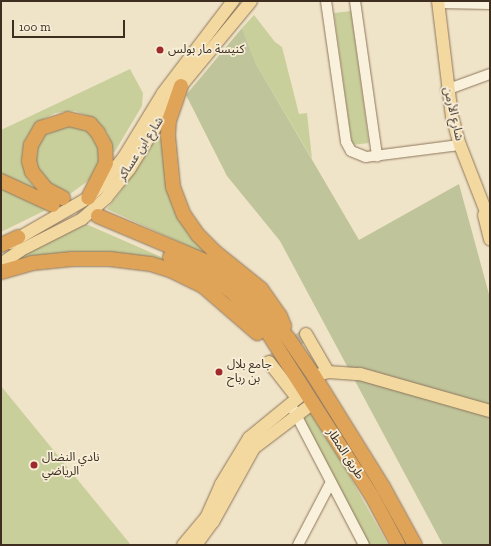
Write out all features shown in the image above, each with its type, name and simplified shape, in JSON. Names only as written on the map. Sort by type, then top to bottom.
[{"type":"highway","points":[[181,86],[169,120],[168,136],[174,187],[184,215],[198,235],[215,252],[262,289],[280,316],[288,338]]},
{"type":"highway","points":[[1,181],[58,201],[32,172],[29,161],[31,145],[41,128],[68,119],[90,124],[98,133],[105,146],[106,163],[88,198]]},
{"type":"highway","points":[[288,338],[249,295],[205,261],[95,219],[210,276],[232,292],[263,325],[290,366]]},
{"type":"highway","points":[[1,245],[18,237]]},
{"type":"highway","points":[[1,272],[32,263],[72,259],[131,260],[170,270],[216,294],[252,326],[267,345],[290,366]]},
{"type":"highway","name":"طريق المطار","points":[[288,338],[314,376],[383,487],[415,545]]},
{"type":"highway","name":"طريق المطار","points":[[290,366],[301,399],[372,496],[398,545]]},
{"type":"main road","name":"شارع ابن عساكر","points":[[1,250],[18,237],[88,198],[102,185],[124,158],[163,93],[233,1]]},
{"type":"main road","name":"شارع ابن عساكر","points":[[1,264],[21,250],[82,219],[106,198],[130,168],[181,86],[251,1]]},
{"type":"main road","name":"شارع الأرمن","points":[[439,2],[446,90],[460,145],[486,208],[490,222]]},
{"type":"main road","points":[[486,208],[490,239]]},
{"type":"main road","points":[[306,334],[328,372]]},
{"type":"main road","points":[[269,362],[301,399]]},
{"type":"main road","points":[[314,376],[328,372],[349,373],[490,411]]},
{"type":"main road","points":[[196,545],[213,522],[254,448],[297,416],[301,399]]},
{"type":"main road","points":[[183,545],[207,516],[221,484],[249,438],[301,399]]},
{"type":"street","points":[[326,1],[348,147],[360,157],[460,145]]},
{"type":"street","points":[[355,1],[377,156]]},
{"type":"street","points":[[439,2],[490,4]]},
{"type":"street","points":[[446,90],[490,74]]},
{"type":"street","points":[[301,399],[297,416],[364,545]]},
{"type":"street","points":[[298,545],[331,482]]},
{"type":"green space","points":[[351,11],[369,143],[352,145],[334,13]]},
{"type":"green space","points":[[254,15],[275,42],[282,47],[299,114],[307,113],[312,159],[256,64],[242,28]]},
{"type":"green space","points":[[242,28],[256,64],[359,240],[459,184],[490,298],[490,545],[443,545],[280,241],[227,176],[186,95]]},
{"type":"green space","points":[[130,69],[143,93],[142,106],[114,153],[107,132],[93,118],[75,111],[55,113],[36,123],[24,142],[22,162],[27,178],[38,192],[1,176],[1,130]]},
{"type":"green space","points":[[163,124],[166,179],[208,255],[107,209],[126,184]]},
{"type":"green space","points":[[62,126],[79,126],[92,134],[97,141],[101,160],[96,175],[70,194],[52,187],[43,180],[34,161],[35,151],[43,136]]},
{"type":"green space","points":[[1,187],[48,209],[1,232]]},
{"type":"green space","points":[[86,224],[175,263],[4,267],[21,255]]},
{"type":"green space","name":"نادي النضال الرياضي","points":[[1,386],[131,545],[1,545]]},
{"type":"green space","points":[[308,408],[343,464],[388,545],[364,545],[297,416]]},
{"type":"tunnel","points":[[57,206],[92,221]]},
{"type":"tunnel","points":[[269,362],[306,334]]},
{"type":"place","name":"كنيسة مار بولس","points":[[160,50]]},
{"type":"place","name":"جامع بلال بن رباح","points":[[219,372]]},
{"type":"place","name":"نادي النضال الرياضي","points":[[34,465]]}]
